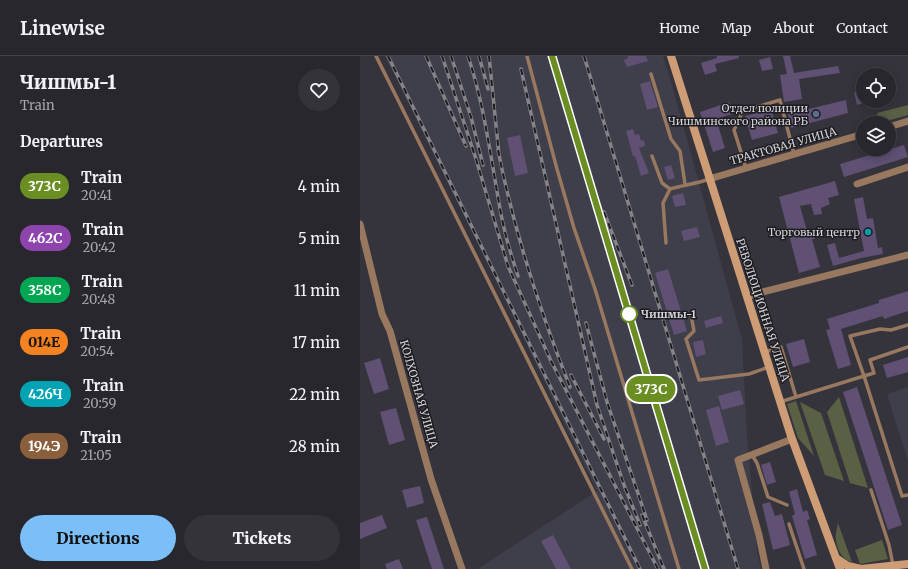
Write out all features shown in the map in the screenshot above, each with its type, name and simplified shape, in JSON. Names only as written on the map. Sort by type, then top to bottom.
[{"type":"main road","name":"РЕВОЛЮЦИОННАЯ УЛИЦА","points":[[671,56],[792,439],[840,569]]},
{"type":"main road","points":[[836,558],[848,566],[861,569],[908,564]]},
{"type":"street","points":[[896,125],[908,121]]},
{"type":"street","name":"ТРАКТОВАЯ УЛИЦА","points":[[709,179],[856,136]]},
{"type":"street","points":[[857,184],[908,167]]},
{"type":"street","name":"КОЛХОЗНАЯ УЛИЦА","points":[[360,224],[382,314],[390,331],[431,479],[462,569]]},
{"type":"street","points":[[747,297],[908,255]]},
{"type":"street","points":[[766,569],[759,535],[738,460],[792,439]]},
{"type":"lane","points":[[376,56],[632,569]]},
{"type":"lane","points":[[527,56],[570,214],[595,289],[678,569]]},
{"type":"lane","points":[[651,74],[671,139],[680,151],[685,184]]},
{"type":"lane","points":[[746,168],[734,130],[743,111],[780,100],[794,154]]},
{"type":"lane","points":[[652,156],[662,183],[670,189]]},
{"type":"lane","points":[[666,243],[663,203],[670,189],[709,179]]},
{"type":"lane","points":[[690,315],[694,330],[686,339],[699,380],[749,374],[769,367]]},
{"type":"lane","points":[[908,324],[891,330],[880,328],[850,336],[880,421],[902,496],[908,495]]},
{"type":"lane","points":[[764,352],[781,347],[796,397]]},
{"type":"lane","points":[[780,402],[874,373],[870,360],[908,347]]},
{"type":"lane","points":[[752,455],[757,463],[768,497],[787,505]]},
{"type":"lane","points":[[871,490],[890,545],[888,567]]},
{"type":"lane","points":[[789,524],[804,569]]},
{"type":"shaded area","points":[[385,56],[663,56],[742,339],[747,436],[757,551],[761,569],[479,569],[597,491],[489,266]]},
{"type":"shaded area","points":[[908,387],[908,461],[887,394]]},
{"type":"green space","points":[[908,105],[908,115],[896,118],[896,116],[878,116],[877,113]]},
{"type":"green space","points":[[839,397],[868,488],[850,483],[827,412]]},
{"type":"green space","points":[[796,401],[814,456],[798,438],[787,404]]},
{"type":"green space","points":[[800,402],[821,413],[844,481],[825,475]]},
{"type":"green space","points":[[838,523],[852,562],[843,557],[838,547],[836,536]]},
{"type":"green space","points":[[882,540],[888,559],[860,564],[855,550]]},
{"type":"building","points":[[628,56],[646,56],[648,61],[627,67],[624,60],[628,58]]},
{"type":"building","points":[[717,56],[739,56],[739,58],[715,64],[717,71],[705,75],[701,63],[717,58]]},
{"type":"building","points":[[783,56],[790,56],[794,73],[838,66],[840,73],[799,79],[802,99],[784,102],[780,75],[787,74]]},
{"type":"building","points":[[770,57],[773,69],[762,71],[759,60]]},
{"type":"building","points":[[650,81],[658,107],[647,110],[640,84]]},
{"type":"building","name":"Отдел полиции Чишминского района РБ","points":[[846,100],[848,113],[791,128],[788,114]]},
{"type":"building","points":[[729,102],[732,114],[716,119],[725,148],[713,152],[700,112]]},
{"type":"building","points":[[771,109],[778,133],[752,140],[745,116]]},
{"type":"building","points":[[633,129],[635,135],[639,134],[641,141],[644,140],[645,146],[639,148],[649,173],[641,176],[635,156],[633,156],[626,131]]},
{"type":"building","points":[[520,135],[528,173],[515,176],[507,138]]},
{"type":"building","points":[[904,145],[908,157],[844,177],[840,164],[867,156],[896,156],[896,147]]},
{"type":"building","points":[[671,165],[675,178],[668,180],[664,167]]},
{"type":"building","points":[[835,181],[839,195],[828,198],[830,204],[821,208],[822,214],[814,215],[811,204],[800,206],[807,231],[813,230],[815,239],[812,239],[820,267],[799,273],[779,197]]},
{"type":"building","points":[[683,193],[686,205],[675,207],[672,196]]},
{"type":"building","points":[[863,197],[867,219],[873,218],[878,248],[882,247],[883,254],[861,258],[833,266],[827,245],[835,243],[839,258],[864,251],[854,199]]},
{"type":"building","points":[[697,227],[700,237],[684,241],[681,231]]},
{"type":"building","name":"Чишмы-1","points":[[668,269],[687,331],[674,335],[655,273]]},
{"type":"building","points":[[908,291],[908,311],[884,319],[883,316],[841,329],[851,365],[838,369],[826,330],[830,329],[827,319],[879,303],[879,300]]},
{"type":"building","points":[[721,316],[723,323],[706,328],[704,321]]},
{"type":"building","points":[[804,339],[810,362],[793,367],[786,344]]},
{"type":"building","points":[[703,340],[706,354],[696,357],[693,342]]},
{"type":"building","points":[[908,357],[908,372],[887,378],[883,365]]},
{"type":"building","points":[[380,358],[389,389],[374,394],[364,363]]},
{"type":"building","points":[[857,387],[902,525],[888,530],[843,392]]},
{"type":"building","points":[[740,390],[744,404],[722,410],[718,396]]},
{"type":"building","points":[[719,406],[729,442],[716,446],[706,410]]},
{"type":"building","points":[[396,408],[405,440],[389,445],[380,412]]},
{"type":"building","points":[[770,462],[776,482],[767,485],[761,465]]},
{"type":"building","points":[[420,486],[424,503],[407,508],[402,490]]},
{"type":"building","points":[[797,489],[803,512],[807,510],[810,519],[807,520],[817,555],[805,559],[792,516],[795,514],[789,492]]},
{"type":"building","points":[[770,502],[775,516],[782,514],[790,545],[773,550],[762,504]]},
{"type":"building","points":[[382,515],[387,528],[360,539],[360,523]]},
{"type":"building","points":[[427,517],[444,569],[432,569],[416,520]]},
{"type":"building","points":[[553,535],[571,569],[556,569],[541,541]]},
{"type":"building","points":[[399,559],[403,569],[387,569],[385,564]]},
{"type":"railway","points":[[388,56],[640,569]]},
{"type":"railway","points":[[426,56],[466,146]]},
{"type":"railway","points":[[442,56],[476,159],[508,266],[551,361],[658,569]]},
{"type":"railway","points":[[451,56],[471,117],[483,165]]},
{"type":"railway","points":[[468,56],[479,95],[508,245],[518,276]]},
{"type":"railway","points":[[479,56],[488,89]]},
{"type":"railway","points":[[489,56],[499,155]]},
{"type":"railway","points":[[552,56],[705,569]]},
{"type":"railway","points":[[584,56],[738,569]]},
{"type":"railway","points":[[521,69],[597,405],[624,485],[640,525]]},
{"type":"railway","points":[[498,150],[504,180],[520,241],[538,300],[570,387]]},
{"type":"railway","points":[[604,212],[632,285]]},
{"type":"railway","points":[[586,323],[607,402],[647,520]]},
{"type":"railway","points":[[571,375],[604,439]]},
{"type":"railway","points":[[642,515],[664,569]]},
{"type":"train","name":"373C","points":[[552,56],[705,569]]},
{"type":"place","name":"Отдел полиции Чишминского района РБ","points":[[816,114]]},
{"type":"place","name":"Торговый центр","points":[[868,232]]},
{"type":"place","name":"Чишмы-1","points":[[629,314]]}]
